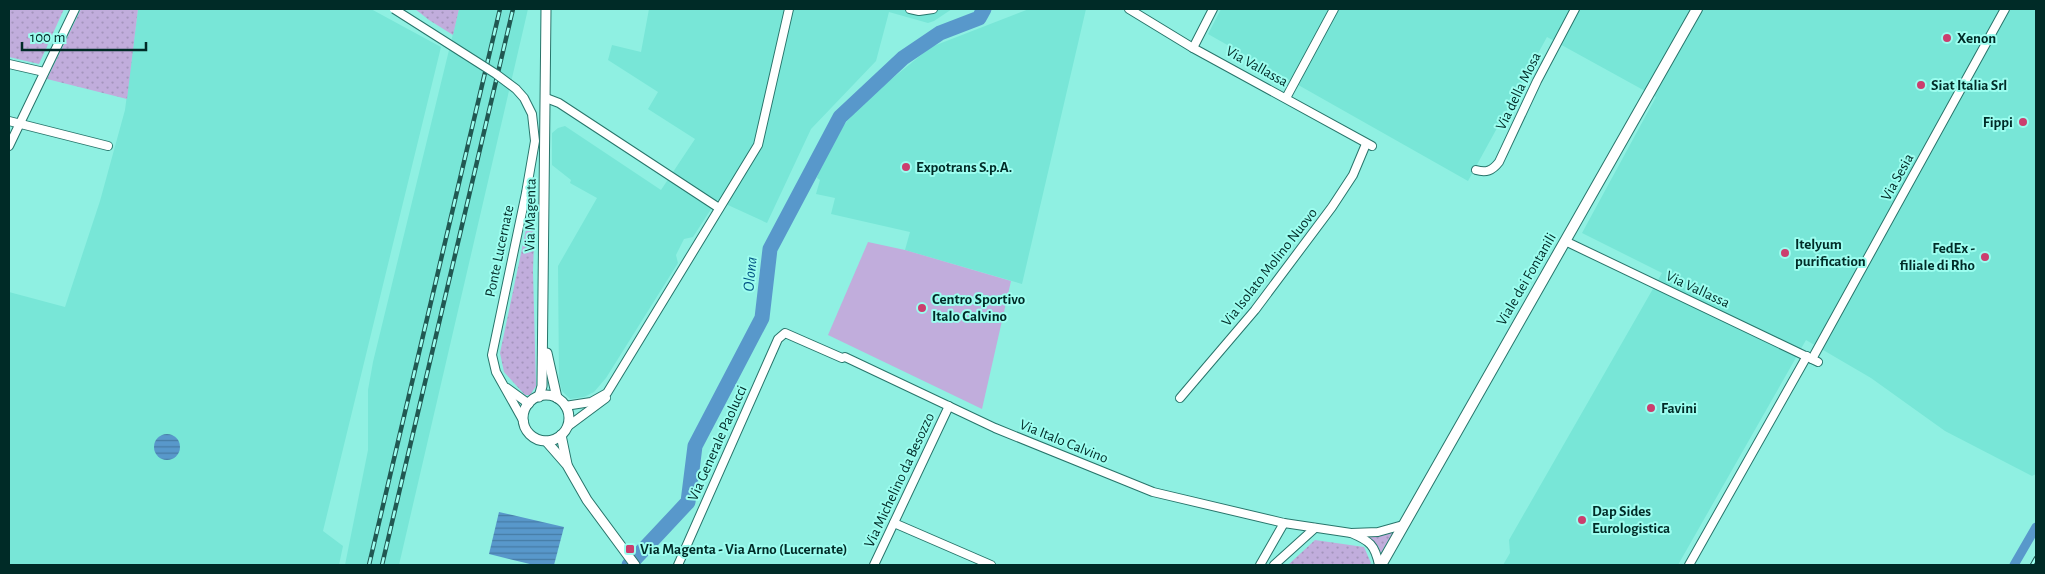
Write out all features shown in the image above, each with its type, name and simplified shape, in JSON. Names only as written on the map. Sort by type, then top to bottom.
[{"type":"main road","name":"Viale dei Fontanili","points":[[1380,565],[1697,9]]},
{"type":"street","points":[[9,146],[75,9]]},
{"type":"street","name":"Ponte Lucernate","points":[[394,9],[496,74],[516,89],[524,98],[532,114],[536,141],[492,355],[496,372],[524,422]]},
{"type":"street","name":"Via Magenta","points":[[539,397],[542,386],[543,334],[546,9]]},
{"type":"street","points":[[565,406],[591,402],[601,398],[614,383],[760,140],[789,9]]},
{"type":"street","points":[[910,9],[933,9]]},
{"type":"street","name":"Via Vallassa","points":[[1129,9],[1193,48],[1369,145]]},
{"type":"street","points":[[1193,48],[1213,9]]},
{"type":"street","points":[[1286,98],[1334,9]]},
{"type":"street","name":"Via della Mosa","points":[[1476,170],[1488,171],[1499,162],[1537,81],[1574,9]]},
{"type":"street","name":"Via Sesia","points":[[1689,565],[1813,359],[2005,9]]},
{"type":"street","points":[[9,64],[44,72]]},
{"type":"street","points":[[546,98],[559,103],[719,208]]},
{"type":"street","points":[[9,121],[108,146]]},
{"type":"street","name":"Via Isolato Molino Nuovo","points":[[1180,398],[1255,310],[1332,207],[1353,175],[1369,145]]},
{"type":"street","name":"Via Vallassa","points":[[1565,241],[1813,359]]},
{"type":"street","name":"Via Italo Calvino","points":[[782,334],[788,333],[842,358],[845,357],[995,428],[1153,492],[1284,523],[1352,533],[1378,532],[1404,525]]},
{"type":"street","name":"Via Magenta","points":[[543,334],[557,398]]},
{"type":"street","name":"Via Generale Paolucci","points":[[678,565],[778,339],[782,334]]},
{"type":"street","points":[[546,441],[553,440],[561,435],[567,427],[600,404],[610,394],[614,383]]},
{"type":"street","name":"Ponte Lucernate","points":[[505,387],[529,404]]},
{"type":"street","points":[[567,427],[569,418],[565,406],[557,398],[550,396],[539,397],[529,404],[525,411],[524,422],[526,429],[531,435],[546,441],[567,465],[587,500],[636,565]]},
{"type":"street","name":"Via Michelino da Besozzo","points":[[874,565],[949,406]]},
{"type":"street","points":[[561,435],[567,465]]},
{"type":"street","points":[[894,523],[991,565]]},
{"type":"street","points":[[1260,565],[1284,523]]},
{"type":"street","points":[[1274,565],[1315,528]]},
{"type":"street","points":[[1352,533],[1365,539],[1374,548],[1380,565]]},
{"type":"shaded area","points":[[9,9],[64,9],[39,64],[9,57]]},
{"type":"shaded area","points":[[81,9],[138,9],[127,99],[47,79]]},
{"type":"shaded area","points":[[138,9],[371,9],[441,47],[323,531],[343,546],[339,565],[9,565],[9,292],[65,307],[100,201],[125,110]]},
{"type":"shaded area","points":[[415,9],[459,9],[453,35],[429,20]]},
{"type":"shaded area","points":[[459,9],[528,9],[399,565],[345,565],[368,450],[368,390],[373,362]]},
{"type":"shaded area","points":[[649,9],[952,9],[928,23],[889,12],[876,61],[811,129],[767,223],[717,200],[693,237],[684,239],[676,255],[678,263],[606,378],[594,392],[584,397],[570,399],[562,391],[559,380],[558,266],[597,198],[570,183],[571,180],[552,165],[552,133],[558,128],[565,126],[661,190],[695,139],[648,109],[658,92],[608,60],[612,45],[641,52]]},
{"type":"shaded area","points":[[1029,9],[1086,9],[1022,284],[905,250],[910,232],[831,214],[835,198],[816,194],[820,180],[817,178],[820,166],[844,125],[862,103],[931,47]]},
{"type":"shaded area","points":[[1221,9],[2036,9],[2036,474],[2032,476],[1945,431],[1871,378],[1806,340],[1678,565],[1503,565],[1510,553],[1509,540],[1662,273],[1582,233],[1656,97],[1547,37],[1468,181],[1208,34]]},
{"type":"shaded area","points":[[536,182],[533,271],[536,386],[530,395],[525,395],[504,372],[500,353]]},
{"type":"shaded area","name":"Centro Sportivo Italo Calvino","points":[[868,242],[905,250],[1011,281],[982,409],[828,335]]},
{"type":"shaded area","points":[[1393,532],[1381,553],[1378,546],[1366,535],[1378,535]]},
{"type":"shaded area","points":[[1315,540],[1364,547],[1371,563],[1369,565],[1288,565]]},
{"type":"water","points":[[167,434],[176,438],[180,447],[176,456],[167,460],[158,456],[154,447],[158,438]]},
{"type":"water","points":[[499,512],[564,527],[554,565],[534,565],[489,554]]},
{"type":"waterway","name":"Olona","points":[[629,565],[688,502],[695,446],[762,318],[770,249],[840,117],[903,58],[940,33],[979,18],[984,9]]},
{"type":"waterway","points":[[2014,565],[2036,527]]},
{"type":"railway","points":[[369,565],[500,9]]},
{"type":"railway","points":[[382,565],[513,9]]},
{"type":"railway","points":[[2032,565],[2036,558]]},
{"type":"place","name":"Xenon","points":[[1947,38]]},
{"type":"place","name":"Siat Italia Srl","points":[[1921,85]]},
{"type":"place","name":"Fippi","points":[[2023,122]]},
{"type":"place","name":"Expotrans S.p.A.","points":[[906,167]]},
{"type":"place","name":"Itelyum purification","points":[[1785,253]]},
{"type":"place","name":"FedEx - filiale di Rho","points":[[1985,257]]},
{"type":"place","name":"Centro Sportivo Italo Calvino","points":[[922,308]]},
{"type":"place","name":"Favini","points":[[1651,408]]},
{"type":"place","name":"Dap Sides Eurologistica","points":[[1582,520]]},
{"type":"place","name":"Via Magenta - Via Arno (Lucernate)","points":[[630,549]]}]
